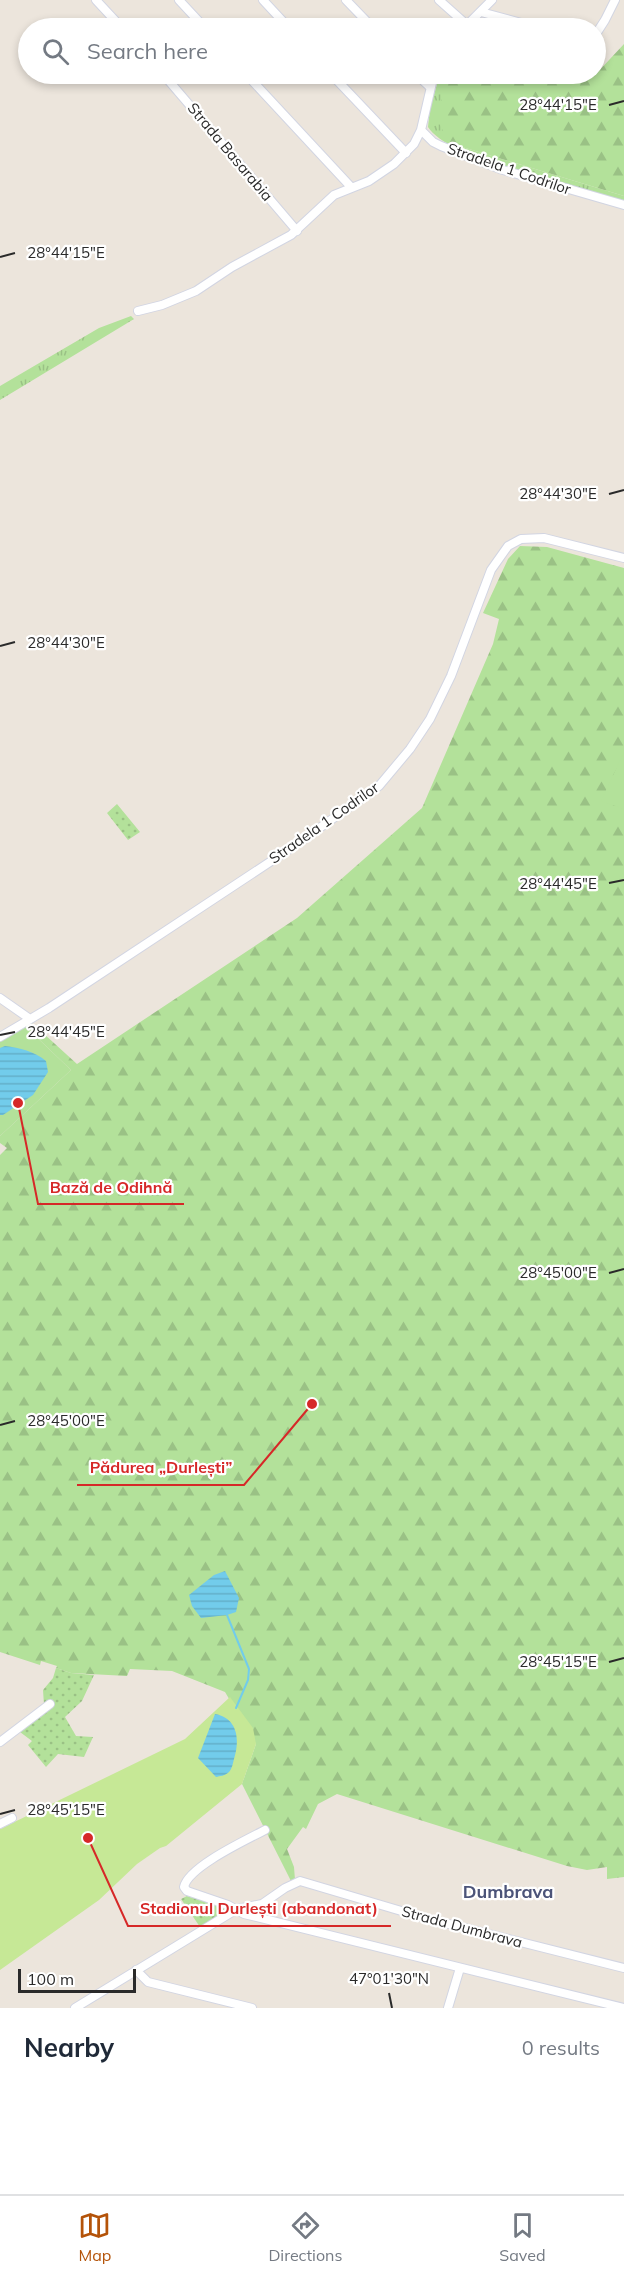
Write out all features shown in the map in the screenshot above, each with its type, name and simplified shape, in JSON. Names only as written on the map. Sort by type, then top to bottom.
[{"type":"street","points":[[96,0],[113,18]]},
{"type":"street","points":[[179,0],[196,18]]},
{"type":"street","points":[[263,0],[280,18]]},
{"type":"street","points":[[346,0],[363,18]]},
{"type":"street","points":[[439,0],[457,18]]},
{"type":"street","points":[[475,18],[492,0]]},
{"type":"street","points":[[606,20],[615,0]]},
{"type":"street","points":[[481,12],[503,18]]},
{"type":"street","name":"Strada Basarabia","points":[[172,84],[297,231]]},
{"type":"street","points":[[255,84],[351,187]]},
{"type":"street","points":[[340,84],[406,153]]},
{"type":"street","points":[[426,84],[429,87]]},
{"type":"street","points":[[138,311],[162,305],[196,291],[232,267],[297,231],[327,200],[377,177],[414,144],[421,130],[430,84]]},
{"type":"street","name":"Stradela 1 Codrilor","points":[[421,130],[433,142],[441,146],[503,170],[624,206]]},
{"type":"street","name":"Stradela 1 Codrilor","points":[[0,1037],[294,846],[370,793],[387,778],[430,719],[452,676],[491,570],[504,551],[514,542],[530,537],[544,538],[624,558]]},
{"type":"street","points":[[0,998],[30,1019]]},
{"type":"street","points":[[0,1742],[50,1704]]},
{"type":"street","points":[[0,1824],[12,1818]]},
{"type":"street","points":[[265,1830],[205,1864],[184,1883],[184,1887],[187,1891],[237,1909],[244,1914],[624,2008]]},
{"type":"street","name":"Strada Dumbrava","points":[[75,2008],[237,1909],[262,1904],[295,1883],[306,1882],[425,1918],[624,1968]]},
{"type":"street","points":[[448,2008],[460,1968]]},
{"type":"street","points":[[136,1970],[148,1982],[252,2008]]},
{"type":"green space","points":[[624,44],[624,196],[449,143],[437,119],[445,84],[606,84],[606,63]]},
{"type":"green space","points":[[437,84],[445,84],[449,143],[624,196],[624,203],[518,173],[462,151],[441,139],[428,127],[430,108]]},
{"type":"green space","points":[[131,316],[134,319],[0,400],[0,386],[99,328]]},
{"type":"green space","points":[[520,546],[547,547],[624,568],[624,1877],[607,1879],[607,1867],[587,1870],[567,1866],[337,1794],[318,1804],[306,1829],[303,1827],[287,1849],[294,1867],[295,1880],[291,1881],[242,1784],[256,1744],[225,1692],[172,1671],[130,1669],[127,1676],[71,1673],[41,1661],[40,1665],[0,1652],[0,1155],[7,1148],[0,1143],[0,1136],[71,1070],[25,1026],[32,1023],[77,1064],[297,918],[422,808],[493,644],[499,619],[483,613],[508,559]]},
{"type":"green space","points":[[624,752],[624,809],[601,801]]},
{"type":"green space","points":[[117,804],[140,832],[128,840],[107,813]]},
{"type":"green space","points":[[26,1027],[71,1070],[0,1136],[0,1041]]},
{"type":"green space","points":[[56,1668],[71,1673],[94,1675],[82,1701],[65,1717],[76,1736],[93,1737],[84,1757],[58,1754],[46,1767],[28,1745],[32,1741],[20,1732],[17,1726],[44,1705],[43,1690],[53,1678]]},
{"type":"green space","points":[[230,1697],[253,1728],[256,1744],[242,1784],[166,1846],[137,1864],[99,1900],[0,1970],[0,1829],[185,1739]]},
{"type":"green space","points":[[187,1896],[229,1910],[200,1927],[181,1899]]},
{"type":"water","points":[[5,1046],[27,1050],[37,1055],[46,1061],[48,1072],[33,1095],[0,1115],[0,1048]]},
{"type":"water","points":[[225,1571],[239,1598],[236,1612],[201,1618],[192,1606],[189,1595],[214,1575]]},
{"type":"water","points":[[215,1714],[229,1720],[237,1737],[231,1769],[226,1774],[216,1777],[198,1758]]},
{"type":"waterway","points":[[227,1615],[249,1669],[248,1680],[236,1708]]},
{"type":"place","name":"Bază de Odihnă","points":[[18,1103]]},
{"type":"place","name":"Pădurea „Durlești”","points":[[312,1404]]},
{"type":"place","name":"Stadionul Durlești (abandonat)","points":[[88,1838]]},
{"type":"district","name":"Dumbrava","points":[[508,1892]]}]
